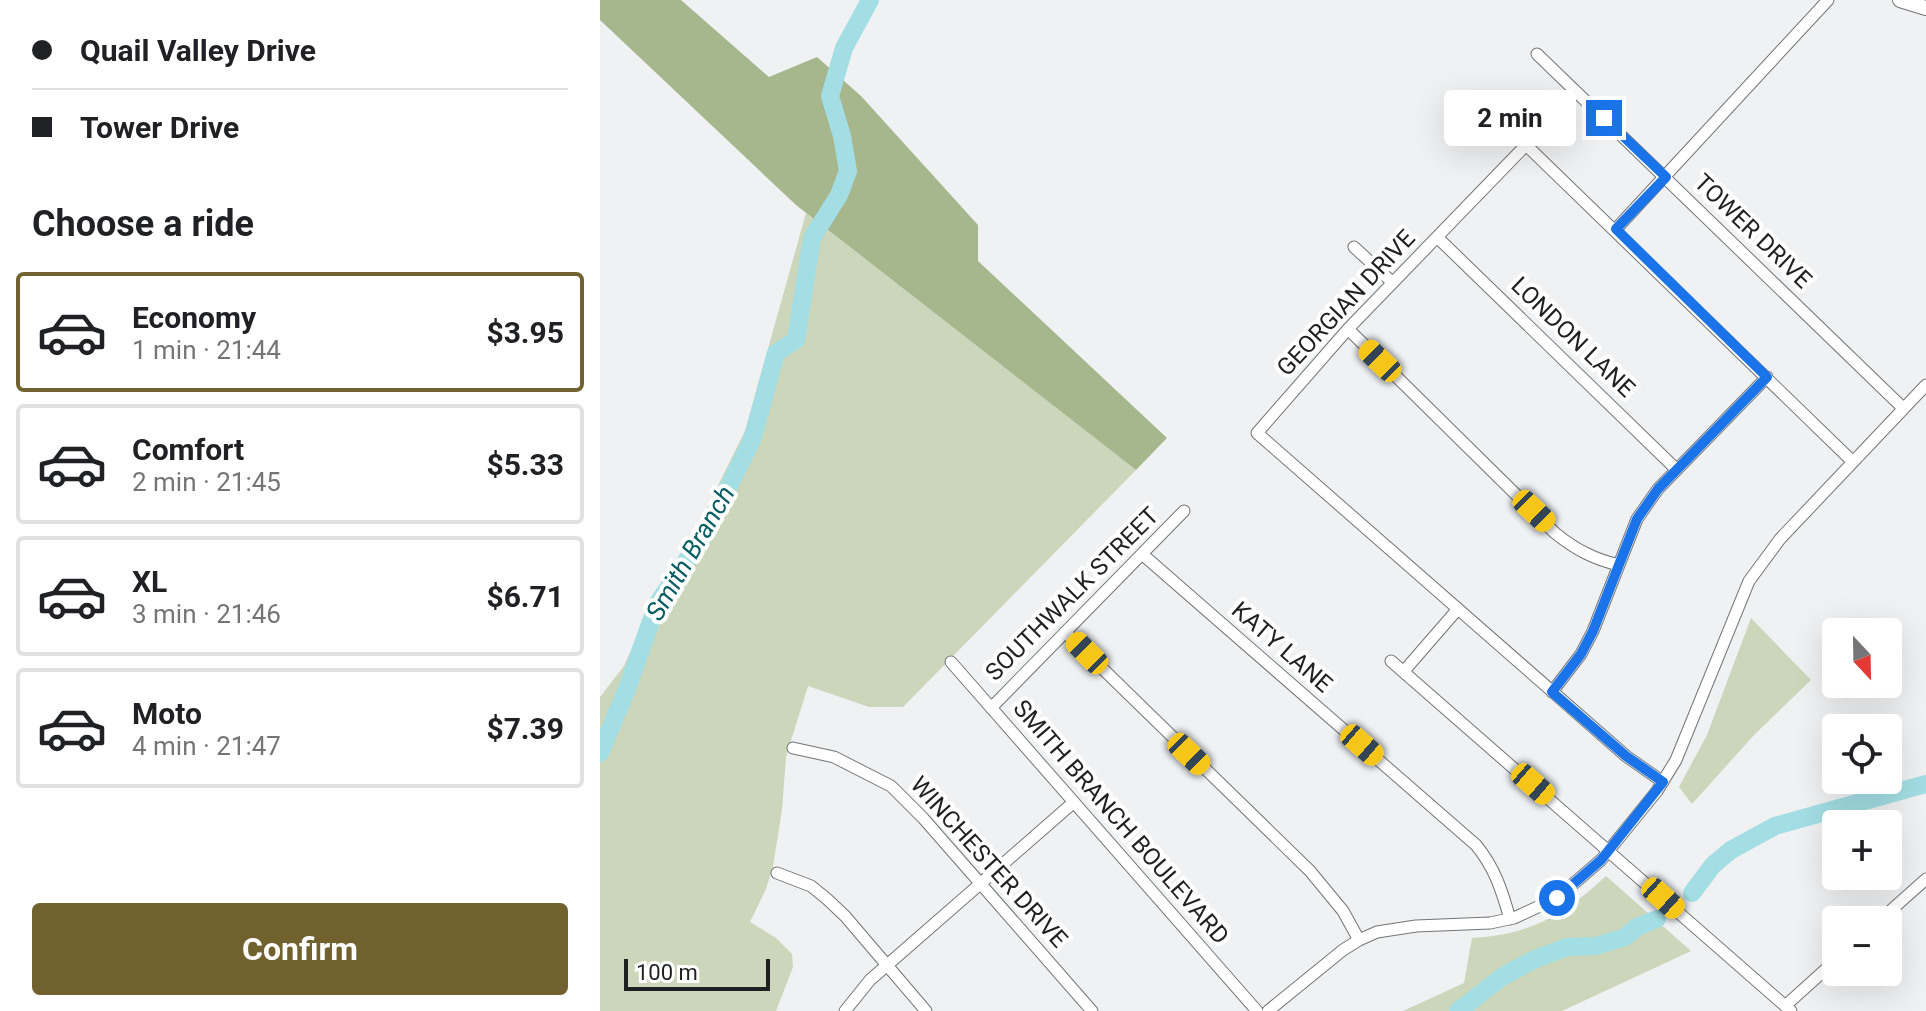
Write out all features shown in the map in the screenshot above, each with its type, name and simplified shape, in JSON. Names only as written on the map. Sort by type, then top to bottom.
[{"type":"main road","points":[[1900,0],[1926,8]]},
{"type":"street","points":[[1616,229],[1828,0]]},
{"type":"street","name":"TOWER DRIVE","points":[[1537,54],[1903,408]]},
{"type":"street","name":"GEORGIAN DRIVE","points":[[1663,782],[1626,756],[1257,433],[1348,329],[1526,145],[1852,461]]},
{"type":"street","name":"LONDON LANE","points":[[1438,238],[1676,469]]},
{"type":"street","points":[[1354,247],[1392,282]]},
{"type":"street","points":[[1348,329],[1555,533],[1593,558],[1619,565]]},
{"type":"street","points":[[1552,692],[1581,654],[1637,519],[1676,469],[1767,377]]},
{"type":"street","points":[[1268,1011],[1343,950],[1377,932],[1510,919],[1557,898],[1574,886],[1609,850],[1663,782],[1676,760],[1749,581],[1780,539],[1926,385]]},
{"type":"street","name":"SOUTHWALK STREET","points":[[991,708],[1184,511]]},
{"type":"street","name":"KATY LANE","points":[[1142,554],[1476,845],[1497,876],[1510,919]]},
{"type":"street","points":[[1404,671],[1457,610]]},
{"type":"street","points":[[1065,632],[1310,871],[1343,911],[1359,940]]},
{"type":"street","points":[[1391,661],[1788,1008],[1822,974]]},
{"type":"street","name":"SMITH BRANCH BOULEVARD","points":[[951,662],[1257,1011]]},
{"type":"street","name":"WINCHESTER DRIVE","points":[[793,748],[834,757],[891,786],[923,818],[1092,1011]]},
{"type":"street","points":[[845,1011],[861,989],[886,966],[1074,802]]},
{"type":"street","points":[[777,873],[811,886],[827,899],[926,1011]]},
{"type":"street","points":[[1896,906],[1926,879]]},
{"type":"green space","points":[[600,0],[681,0],[769,77],[817,57],[861,96],[978,225],[978,261],[1167,438],[1136,470],[796,205],[600,20]]},
{"type":"green space","points":[[806,213],[1136,470],[903,707],[869,707],[808,686],[786,757],[773,866],[750,922],[776,938],[792,954],[793,967],[776,1011],[600,1011],[600,697],[624,666],[658,589],[701,520],[745,431]]},
{"type":"green space","points":[[1751,618],[1811,680],[1754,735],[1692,804],[1679,787],[1707,735]]},
{"type":"green space","points":[[1606,876],[1691,951],[1562,1011],[1403,1011],[1464,983],[1472,938],[1512,933],[1545,920],[1576,902]]},
{"type":"waterway","name":"Smith Branch","points":[[600,753],[657,604],[705,534],[752,440],[776,353],[796,340],[812,238],[839,195],[848,171],[830,96],[844,48],[870,0]]},
{"type":"waterway","points":[[1692,893],[1713,865],[1731,850],[1775,826],[1926,784]]},
{"type":"waterway","points":[[1458,1011],[1502,977],[1533,960],[1567,947],[1596,946],[1625,937],[1637,927],[1657,919]]},
{"type":"route","points":[[1557,898],[1601,860],[1663,782],[1626,756],[1552,692],[1581,654],[1593,631],[1637,519],[1676,469],[1767,377],[1616,229],[1666,177],[1604,118]]}]
